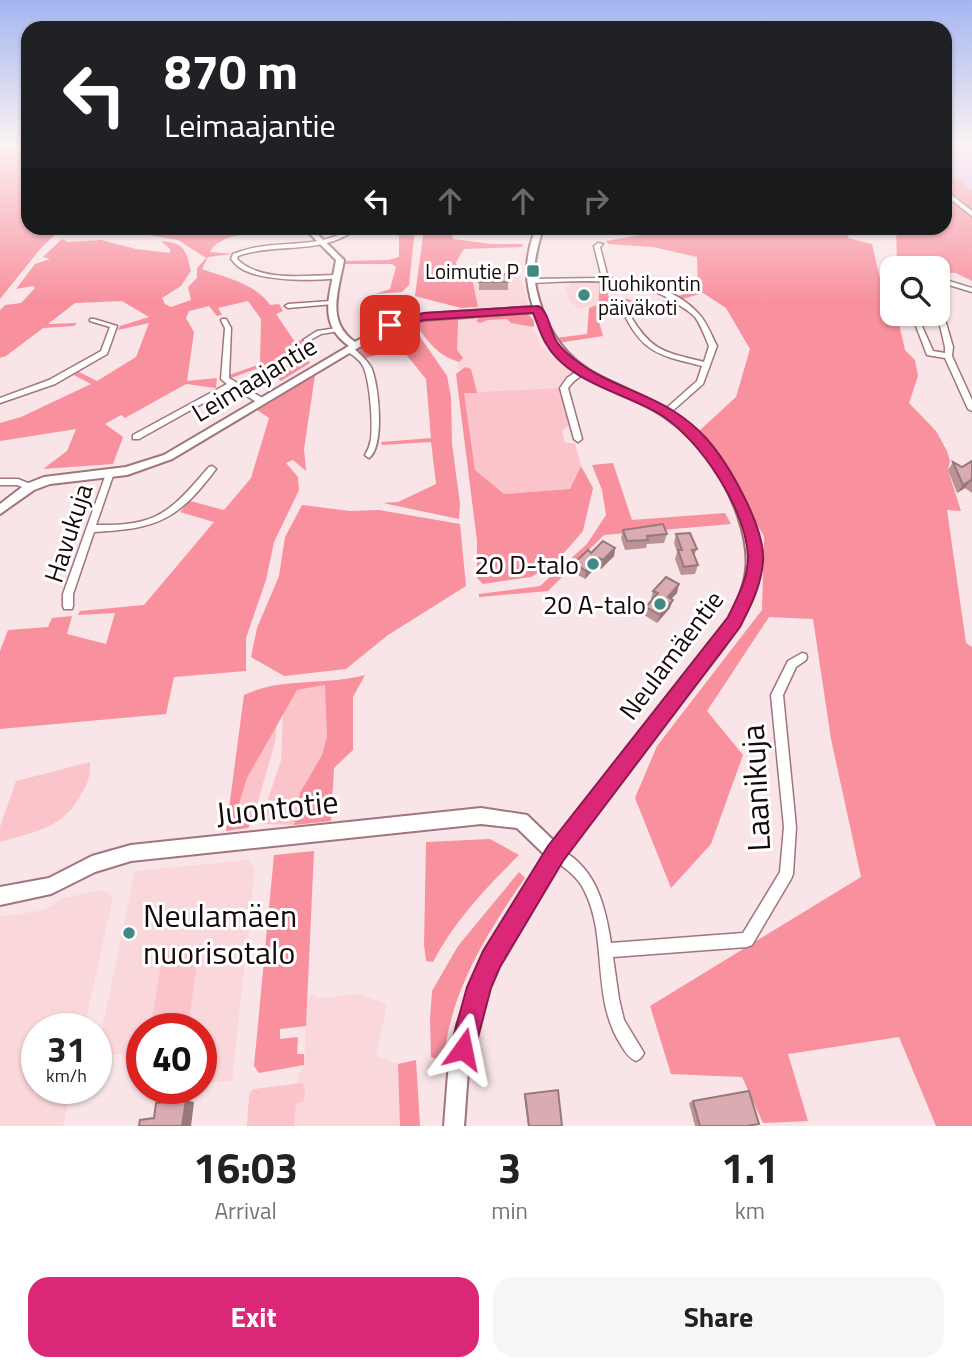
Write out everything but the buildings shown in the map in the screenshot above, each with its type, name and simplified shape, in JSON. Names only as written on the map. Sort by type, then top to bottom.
[{"type":"street","points":[[952,198],[972,214]]},
{"type":"street","points":[[315,235],[340,260],[331,303],[337,330],[365,362],[374,382],[376,442],[369,455]]},
{"type":"street","points":[[337,277],[276,277],[234,262],[235,255],[253,248],[305,246],[341,235]]},
{"type":"street","name":"Neulamäentie","points":[[454,1126],[458,1074],[467,1025],[491,959],[555,853],[734,622],[755,573],[753,539],[724,474],[700,439],[666,412],[583,371],[564,358],[552,343],[530,281],[528,255],[537,235]]},
{"type":"street","points":[[599,245],[605,278]]},
{"type":"street","points":[[530,281],[605,278],[648,287],[670,296],[697,315],[713,346],[701,382],[666,412]]},
{"type":"street","points":[[950,283],[972,290]]},
{"type":"street","points":[[288,306],[331,303]]},
{"type":"street","name":"Leimaajantie","points":[[0,510],[30,487],[54,478],[138,468],[168,457],[351,347],[406,319],[538,309]]},
{"type":"street","points":[[629,318],[637,336],[648,346],[706,365]]},
{"type":"street","points":[[0,401],[52,382],[104,352],[114,326],[93,320]]},
{"type":"street","points":[[224,320],[228,328],[223,374],[232,384],[261,401]]},
{"type":"street","points":[[919,326],[930,353],[948,356]]},
{"type":"street","points":[[943,326],[949,347],[948,356],[972,409]]},
{"type":"street","points":[[307,340],[319,332],[337,330]]},
{"type":"street","points":[[578,439],[564,388],[583,371]]},
{"type":"street","points":[[136,437],[232,384]]},
{"type":"street","points":[[92,529],[146,526],[159,520],[183,502],[212,469]]},
{"type":"street","name":"Havukuja","points":[[68,606],[68,594],[110,473]]},
{"type":"street","points":[[0,482],[18,482],[30,487]]},
{"type":"street","name":"Laanikuja","points":[[605,951],[747,940],[786,874],[790,827],[777,695],[792,664],[802,657]]},
{"type":"street","name":"Juontotie","points":[[0,896],[51,886],[92,864],[131,853],[481,816],[520,821],[555,853]]},
{"type":"street","points":[[555,853],[581,874],[590,887],[605,951],[614,1013],[622,1036],[636,1053]]},
{"type":"shaded area","points":[[0,198],[21,198],[21,235],[55,235],[0,299]]},
{"type":"shaded area","points":[[952,198],[972,198],[972,281],[950,273],[950,256],[897,256],[896,235],[952,235]]},
{"type":"shaded area","points":[[149,235],[239,235],[227,238],[210,252],[233,254],[208,257],[202,269],[248,286],[270,305],[279,304],[283,311],[276,314],[295,342],[301,340],[303,344],[298,346],[310,363],[281,381],[259,368],[231,378],[229,375],[260,364],[261,319],[248,301],[218,308],[222,315],[217,316],[209,306],[189,311],[186,318],[194,332],[187,381],[217,378],[216,388],[186,384],[125,418],[121,415],[105,424],[123,437],[113,464],[43,469],[67,451],[76,429],[0,441],[0,423],[21,417],[91,384],[72,374],[77,371],[97,381],[136,357],[149,323],[118,330],[120,326],[149,317],[122,301],[75,303],[48,324],[77,323],[74,326],[43,328],[0,358],[0,310],[5,305],[21,303],[35,288],[33,286],[16,289],[35,264],[50,259],[43,257],[62,239],[68,242],[101,240],[136,249],[170,253],[170,249],[161,241],[175,244],[186,253],[191,271],[181,286],[162,298],[165,304],[171,307],[191,300],[188,287],[197,278],[197,268],[206,258],[178,240]]},
{"type":"shaded area","points":[[396,235],[414,235],[409,285],[402,292],[375,294],[390,289],[396,267],[392,264],[344,264],[345,261],[388,260],[399,257],[399,236]]},
{"type":"shaded area","points":[[423,235],[452,235],[453,239],[492,244],[523,244],[522,247],[464,249],[456,262],[458,275],[472,278],[478,307],[461,308],[415,296]]},
{"type":"shaded area","points":[[640,235],[849,235],[848,238],[872,244],[880,279],[880,326],[900,326],[905,350],[915,360],[918,376],[909,403],[936,431],[947,451],[950,461],[948,470],[961,511],[947,510],[966,643],[972,647],[972,1126],[936,1126],[899,1037],[788,1054],[808,1121],[763,1123],[742,1077],[671,1074],[650,1006],[861,877],[831,739],[813,619],[769,617],[707,711],[743,755],[711,844],[671,888],[635,798],[657,746],[762,610],[764,536],[699,431],[736,397],[750,349],[726,308],[703,293],[679,300],[675,297],[698,290],[697,257],[653,247],[608,244],[606,241]]},
{"type":"shaded area","points":[[520,277],[528,305],[478,307],[472,278]]},
{"type":"shaded area","name":"Tuohikontin päiväkoti","points":[[599,281],[599,305],[578,308],[570,302],[565,287],[571,287],[569,282]]},
{"type":"shaded area","points":[[599,281],[607,281],[608,296],[622,297],[647,306],[669,299],[673,302],[633,314],[608,307],[596,311],[603,336],[558,343],[555,338],[587,334],[589,308],[599,304]]},
{"type":"shaded area","points":[[520,312],[528,314],[534,321],[534,327],[511,323],[507,319],[480,323],[476,321],[479,318],[458,320],[457,350],[463,358],[459,362],[434,347],[415,323],[429,318]]},
{"type":"shaded area","points":[[506,314],[532,325],[539,342],[553,358],[573,373],[559,384],[559,388],[477,393],[471,369],[465,367],[458,370],[452,316]]},
{"type":"shaded area","points":[[410,322],[447,376],[460,504],[459,519],[383,503],[398,502],[436,484],[431,442],[382,445],[381,442],[431,438],[426,379],[401,348],[366,358],[357,349],[394,327]]},
{"type":"shaded area","points":[[465,367],[471,369],[477,393],[464,393],[475,470],[504,494],[570,489],[581,466],[593,488],[583,531],[556,562],[531,577],[483,584],[477,578],[477,541],[456,374]]},
{"type":"shaded area","points":[[315,375],[304,449],[306,471],[293,460],[286,463],[298,477],[299,490],[274,542],[266,580],[246,638],[246,671],[174,677],[166,714],[0,729],[0,651],[8,630],[48,627],[52,618],[72,616],[67,634],[106,644],[115,613],[78,615],[80,611],[144,605],[214,522],[180,512],[190,501],[224,510],[251,478],[269,418],[257,410]]},
{"type":"shaded area","points":[[559,388],[569,425],[562,431],[565,443],[575,443],[581,466],[570,489],[504,494],[475,470],[464,393]]},
{"type":"shaded area","points":[[613,463],[632,520],[725,513],[731,524],[604,535],[548,591],[479,597],[479,594],[540,586],[587,544],[606,515],[602,490],[592,465]]},
{"type":"shaded area","points":[[302,505],[350,511],[379,510],[460,524],[466,586],[388,635],[346,669],[284,676],[251,657],[257,628],[279,576],[285,537]]},
{"type":"shaded area","points":[[365,675],[353,697],[353,750],[334,768],[331,821],[294,825],[300,793],[322,755],[327,736],[325,685],[297,690],[247,778],[239,804],[253,819],[248,828],[226,831],[244,695],[273,686]]},
{"type":"shaded area","points":[[326,685],[327,736],[322,755],[300,794],[294,825],[261,824],[281,761],[283,713],[297,690]]},
{"type":"shaded area","points":[[277,725],[275,742],[253,819],[239,804],[247,778]]},
{"type":"shaded area","points":[[90,762],[86,785],[64,817],[35,832],[0,842],[0,827],[16,781]]},
{"type":"shaded area","points":[[490,839],[519,855],[461,918],[433,962],[426,961],[426,842]]},
{"type":"shaded area","points":[[314,851],[306,1026],[280,1029],[280,1039],[298,1037],[297,1054],[304,1054],[304,1065],[259,1073],[254,1066],[274,855]]},
{"type":"shaded area","points":[[248,860],[255,868],[232,1081],[217,1082],[217,1013],[126,1013],[126,1053],[112,1055],[112,1013],[105,1013],[135,871]]},
{"type":"shaded area","points":[[519,872],[525,878],[484,942],[462,988],[453,1012],[444,1062],[431,1057],[432,991],[458,946]]},
{"type":"shaded area","points":[[103,890],[113,897],[88,1013],[21,1013],[21,1104],[68,1104],[63,1126],[0,1126],[0,917],[45,910],[63,898]]},
{"type":"shaded area","points":[[199,948],[190,1013],[153,1013],[163,952]]},
{"type":"shaded area","points":[[359,994],[387,1004],[376,1056],[398,1064],[400,1126],[294,1126],[298,1075],[304,1067],[307,1001],[311,995],[320,998]]},
{"type":"shaded area","points":[[416,1060],[420,1126],[400,1126],[398,1064]]},
{"type":"shaded area","points":[[302,1083],[305,1087],[304,1101],[296,1103],[294,1126],[247,1126],[249,1095],[253,1089]]},
{"type":"place","name":"Loimutie P","points":[[533,271]]},
{"type":"place","name":"Tuohikontin päiväkoti","points":[[584,295]]},
{"type":"place","name":"20 D-talo","points":[[593,564]]},
{"type":"place","name":"20 A-talo","points":[[660,604]]},
{"type":"place","name":"Neulamäen nuorisotalo","points":[[129,933]]},
{"type":"route","points":[[390,325],[406,319],[424,317],[538,309],[545,330],[564,358],[583,371],[666,412],[700,439],[724,474],[740,506],[753,539],[756,559],[751,588],[734,622],[555,853],[491,959],[467,1025],[463,1049]]}]
